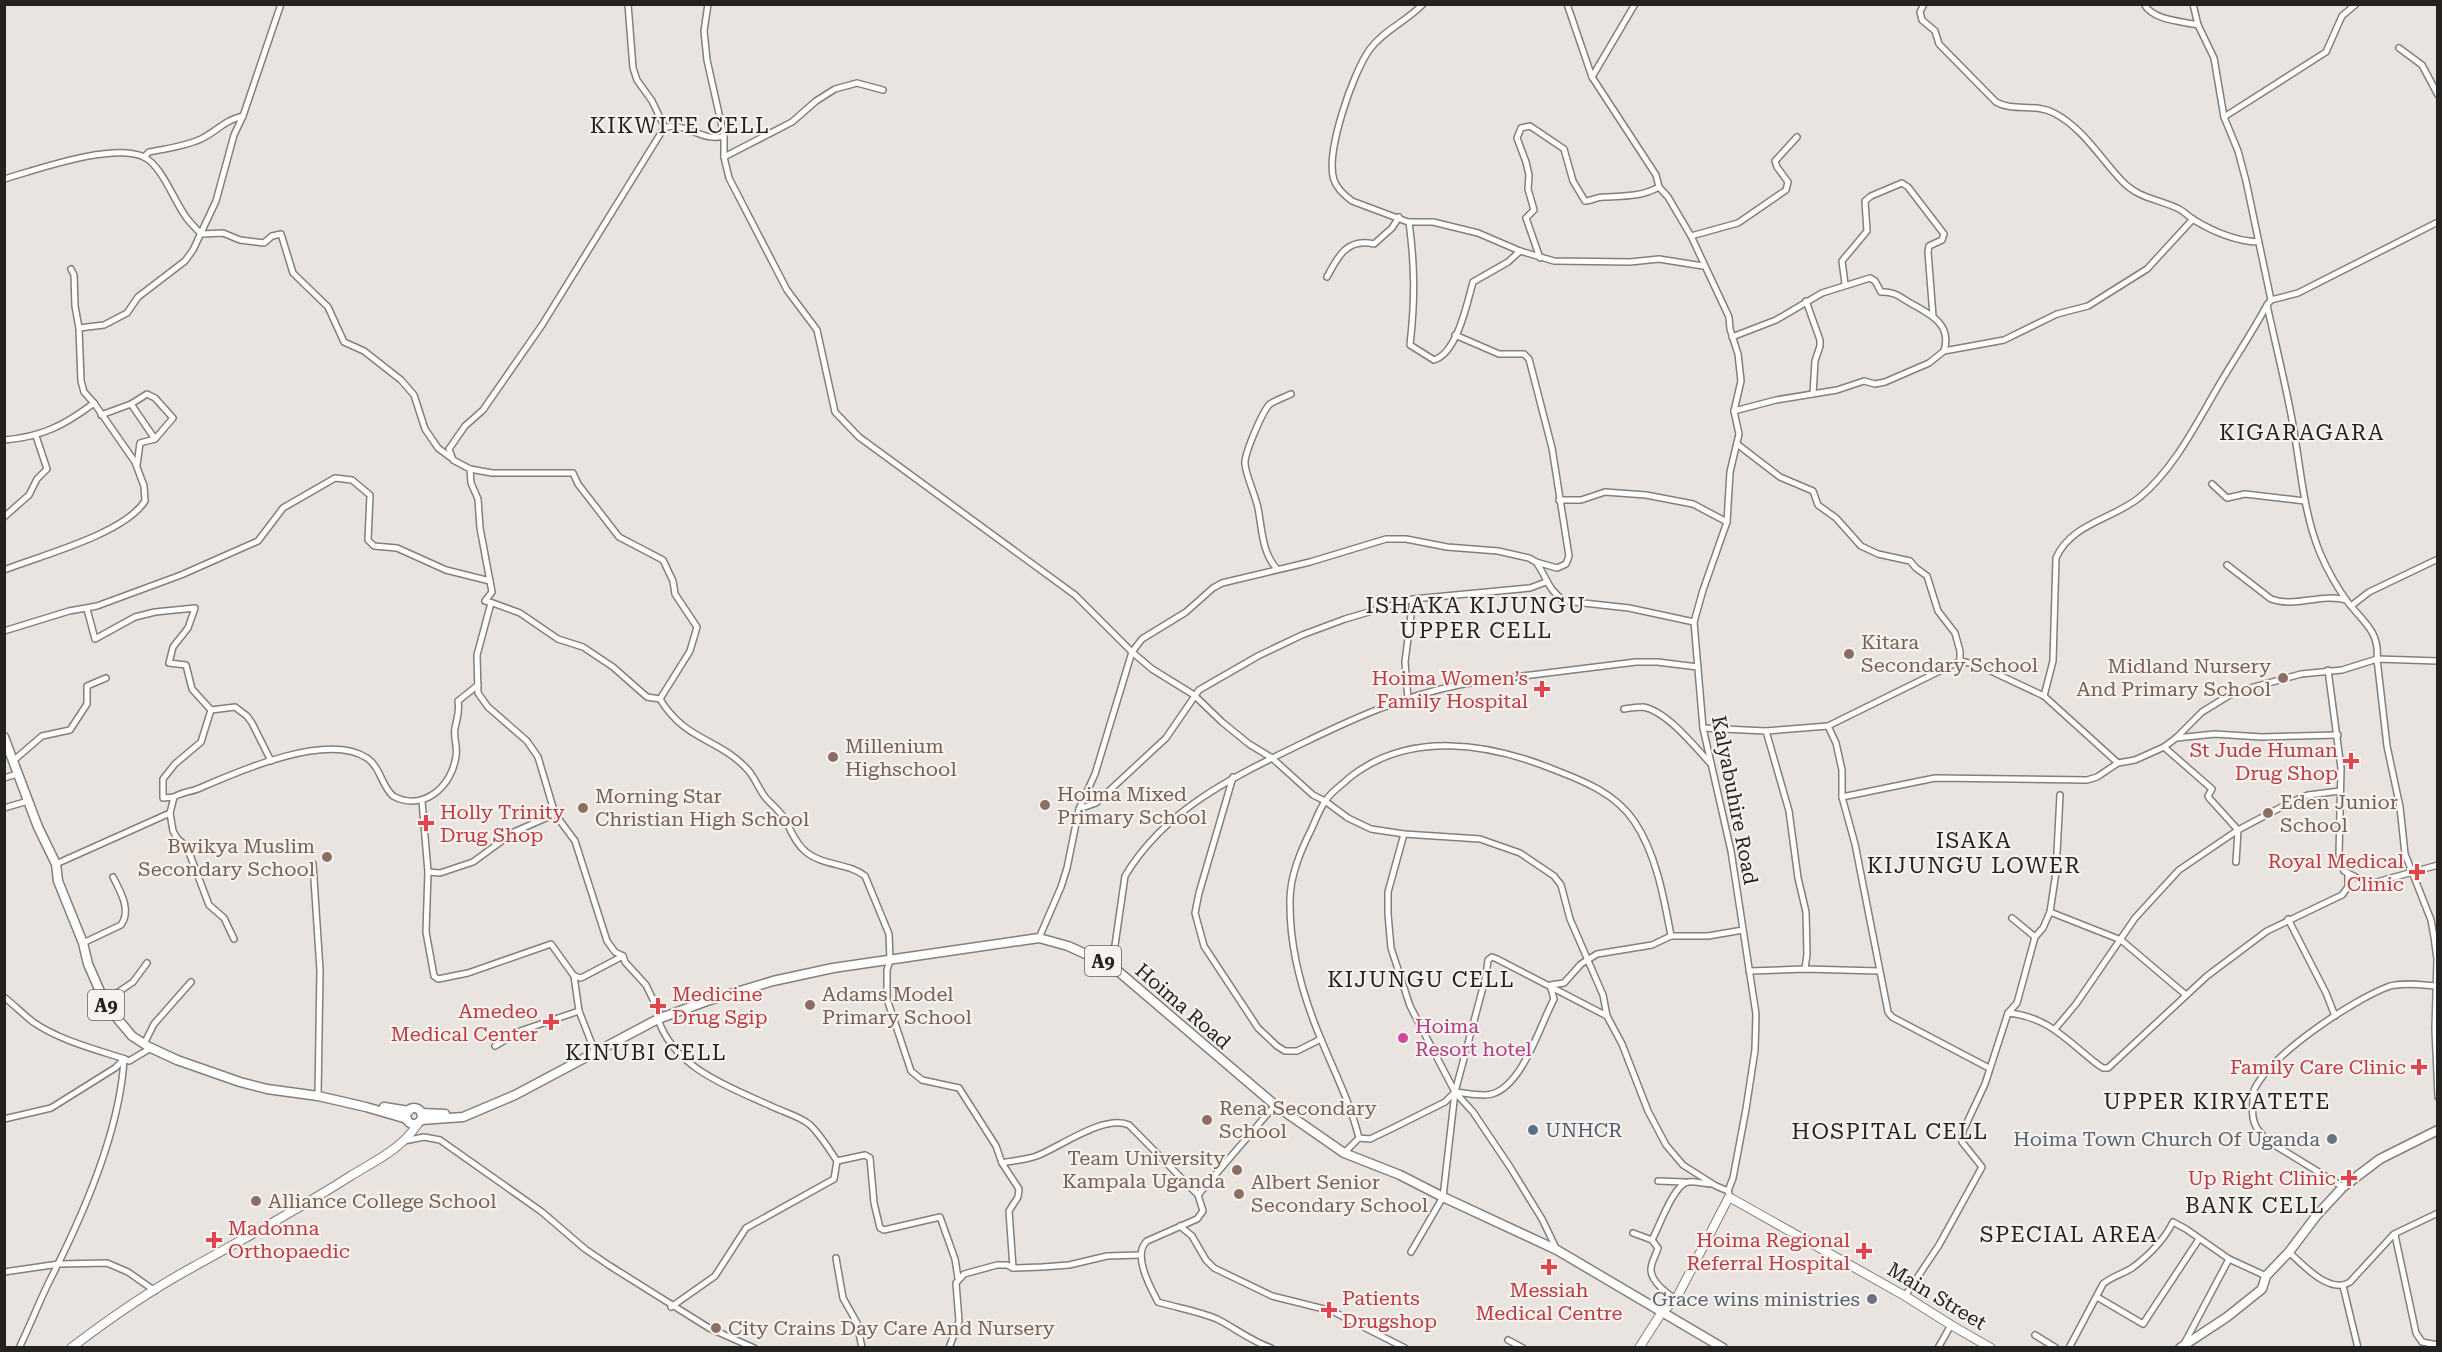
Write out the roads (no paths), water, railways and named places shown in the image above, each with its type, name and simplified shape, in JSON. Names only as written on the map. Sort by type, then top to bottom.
[{"type":"main road","name":"A9","points":[[4,737],[10,758],[38,827],[56,864],[58,881],[83,943],[88,964],[106,1005],[124,1029],[148,1046],[240,1082],[267,1089],[318,1096],[408,1117],[412,1124],[420,1119],[416,1109],[408,1117]]},
{"type":"main road","name":"Hoima Road","points":[[420,1119],[475,1112],[515,1095],[660,1019],[707,1001],[800,974],[1039,938],[1068,946],[1112,966],[1275,1105],[1344,1153],[1400,1175],[1557,1250],[1597,1271],[1722,1347]]},
{"type":"main road","points":[[2182,1346],[2245,1304],[2262,1289],[2266,1276],[2343,1187],[2380,1159],[2438,1130]]},
{"type":"street","points":[[79,328],[104,325],[127,313],[138,297],[185,261],[201,234],[216,201],[234,135],[243,116],[280,4]]},
{"type":"street","points":[[628,4],[633,68],[637,80],[652,100],[665,128]]},
{"type":"street","points":[[708,4],[705,43],[724,136],[724,157],[729,177],[787,290],[817,330],[835,412],[859,437],[1075,595],[1152,669],[1194,695],[1222,722],[1249,744],[1272,758],[1306,790],[1348,818],[1371,829],[1404,834],[1480,839],[1506,846],[1539,865],[1554,876],[1561,885],[1570,919],[1603,995],[1607,1016],[1623,1044],[1648,1111],[1666,1145],[1683,1165],[1728,1194],[1676,1299],[1662,1312],[1639,1347]]},
{"type":"street","points":[[1424,4],[1378,40],[1364,59],[1339,121],[1333,158],[1334,180],[1344,195],[1409,222],[1433,222],[1462,228],[1540,258],[1580,263],[1659,259],[1703,266]]},
{"type":"street","points":[[1567,4],[1592,77],[1656,175],[1659,187],[1668,197],[1691,236],[1703,266],[1729,317],[1732,337],[1738,354],[1741,381],[1734,411],[1837,390],[1864,381],[1875,384],[1895,379],[1929,363],[1944,351],[2004,340],[2057,314],[2088,306],[2147,268],[2193,219]]},
{"type":"street","points":[[1592,77],[1635,4]]},
{"type":"street","points":[[1924,4],[1920,12],[1922,20],[1935,31],[1939,44],[1996,102],[2055,113],[2095,147],[2121,180],[2134,191],[2150,200],[2181,209],[2193,219],[2228,237],[2244,242],[2258,242]]},
{"type":"street","points":[[2144,4],[2150,13],[2157,16],[2198,24]]},
{"type":"street","points":[[2193,4],[2198,24],[2214,58],[2224,117],[2238,152],[2258,242],[2294,430],[2305,501],[2321,553],[2346,600],[2379,646],[2377,659],[2387,746],[2400,807],[2405,854],[2431,920],[2437,958],[2435,1039],[2438,1097]]},
{"type":"street","points":[[2224,117],[2326,52],[2342,16],[2356,4]]},
{"type":"street","points":[[2399,48],[2422,65],[2438,95]]},
{"type":"street","points":[[724,157],[792,122],[816,101],[835,89],[857,83],[883,90]]},
{"type":"street","points":[[144,157],[149,152],[199,140],[220,128],[226,120],[243,116]]},
{"type":"street","points":[[451,458],[449,449],[456,437],[483,410],[542,325],[665,128],[672,125],[716,139],[724,136]]},
{"type":"street","points":[[1540,258],[1526,218],[1534,210],[1534,205],[1528,189],[1528,175],[1517,138],[1521,128],[1530,126],[1564,149],[1571,177],[1585,201],[1602,197],[1647,194],[1659,187]]},
{"type":"street","points":[[1691,236],[1738,223],[1786,190],[1789,184],[1775,160],[1797,137]]},
{"type":"street","points":[[4,179],[86,155],[128,154],[144,157],[162,176],[186,216],[201,234]]},
{"type":"street","points":[[1845,284],[1842,261],[1867,231],[1865,201],[1871,196],[1902,183],[1908,187],[1944,234],[1942,240],[1929,246],[1928,252],[1933,316]]},
{"type":"street","points":[[1327,277],[1342,251],[1352,246],[1374,244],[1392,228],[1400,217]]},
{"type":"street","points":[[1409,222],[1415,282],[1410,345],[1435,360],[1454,342],[1473,282],[1508,262],[1520,252]]},
{"type":"street","points":[[2044,696],[2053,661],[2056,558],[2060,549],[2095,520],[2128,507],[2156,483],[2181,449],[2269,303],[2298,293],[2438,222]]},
{"type":"street","points":[[201,234],[223,233],[240,240],[264,243],[272,236],[281,234],[293,273],[328,307],[344,342],[364,351],[401,380],[414,395],[425,429],[438,448],[458,465],[470,469],[492,473],[573,473],[578,484],[619,537],[663,560],[673,581],[675,594],[697,627],[690,651],[660,699]]},
{"type":"street","points":[[4,570],[91,539],[134,513],[145,501],[144,486],[137,465],[94,403],[84,393],[81,381],[74,275],[71,269]]},
{"type":"street","points":[[1732,337],[1776,320],[1806,301],[1845,284],[1871,278],[1881,292],[1893,292],[1933,316],[1941,324],[1947,341],[1944,351]]},
{"type":"street","points":[[1806,301],[1820,340],[1815,361],[1813,394]]},
{"type":"street","points":[[1039,938],[1067,868],[1078,809],[1095,774],[1132,652],[1139,642],[1186,612],[1217,586],[1394,538],[1447,548],[1504,552],[1557,568],[1569,561],[1548,426],[1527,356],[1499,354],[1455,335]]},
{"type":"street","points":[[101,415],[130,404],[147,394],[155,398],[173,418],[155,439],[140,443],[137,465]]},
{"type":"street","points":[[1277,569],[1272,564],[1263,542],[1255,494],[1245,463],[1265,410],[1270,404],[1291,394]]},
{"type":"street","points":[[4,440],[36,436],[67,422],[94,403]]},
{"type":"street","points":[[130,404],[155,439]]},
{"type":"street","name":"Kalyabuhire Road","points":[[1728,1194],[1739,1148],[1755,1050],[1756,1014],[1731,851],[1703,728],[1694,622],[1727,522],[1730,472],[1739,434],[1734,411]]},
{"type":"street","points":[[4,517],[29,495],[37,479],[47,469],[36,436]]},
{"type":"street","points":[[1737,444],[1780,477],[1813,491],[1818,505],[1836,518],[1861,546],[1878,554],[1910,561],[1928,576],[1938,611],[1955,633],[1960,651],[1959,661]]},
{"type":"street","points":[[470,469],[471,483],[478,499],[480,528],[492,592],[485,600]]},
{"type":"street","points":[[4,631],[69,611],[87,609],[181,574],[258,541],[283,508],[335,478],[352,480],[370,495],[368,540],[370,544],[392,546],[446,570],[490,581]]},
{"type":"street","points":[[2212,484],[2227,498],[2246,494],[2305,501]]},
{"type":"street","points":[[1559,500],[1581,500],[1605,492],[1646,495],[1693,504],[1727,522]]},
{"type":"street","points":[[2352,606],[2369,592],[2438,559]]},
{"type":"street","points":[[1536,562],[1545,582],[1556,596],[1565,601],[1629,608],[1694,622]]},
{"type":"street","points":[[1264,572],[1272,564]]},
{"type":"street","points":[[2227,565],[2271,599],[2277,601],[2296,601],[2318,597],[2346,600]]},
{"type":"street","points":[[1078,809],[1096,803],[1166,738],[1194,695],[1206,685],[1302,635],[1345,619],[1413,599],[1530,588],[1545,582]]},
{"type":"street","points":[[1408,699],[1405,662],[1413,599]]},
{"type":"street","points":[[485,600],[510,608],[532,620],[555,637],[583,647],[613,667],[647,697],[660,699]]},
{"type":"street","points":[[485,600],[491,603],[477,655],[478,693],[488,707],[534,749],[542,765],[555,814],[575,841],[607,941],[615,952],[623,956],[625,962],[646,985],[660,1019],[665,1039],[697,1068],[737,1092],[758,1098],[808,1124],[837,1161],[834,1179],[746,1228],[715,1276],[671,1307]]},
{"type":"street","points":[[87,609],[95,639],[135,617],[155,612],[195,608],[188,628],[173,647],[169,663],[186,664],[192,689],[211,710]]},
{"type":"street","points":[[1842,797],[1948,777],[2070,782],[2087,780],[2097,777],[2118,763],[2135,760],[2164,747],[2202,712],[2228,696],[2273,680],[2328,670],[2342,670],[2377,659],[2438,661]]},
{"type":"street","points":[[1703,728],[1766,731],[1828,726],[1959,661],[1978,665],[2044,696],[2118,763]]},
{"type":"street","points":[[1112,966],[1125,876],[1132,864],[1142,849],[1163,828],[1206,792],[1233,777],[1361,715],[1460,684],[1624,664],[1658,662],[1698,667]]},
{"type":"street","points":[[2328,670],[2341,768],[2339,855],[2341,864],[2348,874],[2367,883],[2438,865]]},
{"type":"street","points":[[10,758],[42,736],[70,730],[87,704],[87,686],[106,678]]},
{"type":"street","points":[[211,710],[201,742],[175,764],[163,779],[163,798],[271,760],[321,749],[357,753],[375,765],[393,796],[412,802],[422,801],[441,788],[452,773],[457,754],[455,729],[459,721],[458,701],[478,686]]},
{"type":"street","points":[[660,699],[666,710],[682,727],[721,748],[747,769],[765,797],[783,816],[795,839],[807,852],[819,860],[865,876],[889,934],[891,960],[887,970],[887,999],[911,1071],[922,1080],[959,1088],[996,1146],[1002,1163],[1016,1184],[1019,1193],[1009,1211],[1013,1269]]},
{"type":"street","points":[[211,710],[235,707],[247,716],[271,760]]},
{"type":"street","points":[[1624,709],[1642,707],[1663,717],[1687,738],[1712,766]]},
{"type":"street","points":[[1828,726],[1836,743],[1842,770],[1842,797],[1855,844],[1889,1015],[1989,1068]]},
{"type":"street","points":[[1766,731],[1789,811],[1798,878],[1806,912],[1805,969]]},
{"type":"street","points":[[2176,738],[2216,734],[2262,737],[2338,735]]},
{"type":"street","points":[[1359,1138],[1353,1113],[1321,1039],[1298,967],[1293,944],[1290,904],[1299,856],[1325,801],[1364,766],[1396,752],[1417,747],[1462,746],[1480,748],[1544,765],[1597,788],[1633,820],[1652,860],[1671,936]]},
{"type":"street","points":[[2164,747],[2213,790],[2208,796],[2238,831],[2236,862]]},
{"type":"street","points":[[4,778],[17,774]]},
{"type":"street","points":[[1233,777],[1195,913],[1204,946],[1258,1028],[1277,1046],[1285,1051],[1297,1051],[1321,1039]]},
{"type":"street","points":[[2055,1029],[2076,1005],[2135,918],[2180,870],[2238,831],[2299,799],[2340,791]]},
{"type":"street","points":[[1905,1296],[1939,1245],[1982,1167],[1962,1142],[1963,1131],[1985,1084],[2008,1013],[2017,1003],[2034,937],[2043,928],[2049,912],[2056,872],[2060,795]]},
{"type":"street","points":[[174,796],[170,813],[173,831],[180,842],[187,847],[209,905],[224,918],[234,939]]},
{"type":"street","points":[[4,808],[28,801]]},
{"type":"street","points":[[422,801],[428,872],[426,925],[433,972],[436,978],[468,973],[551,944],[574,976],[579,1011],[594,1052]]},
{"type":"street","points":[[56,864],[170,813]]},
{"type":"street","points":[[428,872],[440,873],[473,862],[514,832],[555,814]]},
{"type":"street","points":[[1404,834],[1388,892],[1389,932],[1391,948],[1419,1026],[1435,1051],[1455,1092],[1473,1112],[1510,1167],[1542,1219],[1557,1250]]},
{"type":"street","points":[[313,864],[320,970],[318,1096]]},
{"type":"street","points":[[2008,1013],[2026,1015],[2055,1029],[2097,1064],[2108,1068],[2207,976],[2267,931],[2342,895],[2348,887],[2348,874]]},
{"type":"street","points":[[83,943],[121,925],[125,920],[124,902],[113,877]]},
{"type":"street","points":[[2049,912],[2121,940],[2186,995]]},
{"type":"street","points":[[2012,918],[2034,937]]},
{"type":"street","points":[[2288,919],[2323,987],[2335,1016]]},
{"type":"street","points":[[1551,985],[1564,983],[1586,960],[1604,952],[1652,945],[1671,936],[1708,936],[1743,930]]},
{"type":"street","points":[[574,976],[580,978],[623,956]]},
{"type":"street","points":[[1411,1252],[1443,1197],[1455,1092],[1486,976],[1488,960],[1492,957],[1497,959],[1607,1016]]},
{"type":"street","points":[[106,1005],[111,997],[133,982],[147,963]]},
{"type":"street","points":[[1749,971],[1805,969],[1879,971]]},
{"type":"street","points":[[4,1119],[51,1108],[148,1046],[154,1024],[191,982]]},
{"type":"street","points":[[2343,1187],[2268,1141],[2253,1125],[2251,1116],[2254,1089],[2272,1066],[2297,1043],[2350,1004],[2403,984],[2436,986]]},
{"type":"street","points":[[1455,1092],[1489,1095],[1502,1090],[1539,1035],[1545,1015],[1554,999],[1551,985]]},
{"type":"street","points":[[4,997],[34,1023],[88,1047],[126,1060]]},
{"type":"street","points":[[495,1046],[520,1031],[579,1011]]},
{"type":"street","points":[[19,1347],[59,1264],[105,1152],[120,1103],[126,1060]]},
{"type":"street","points":[[1359,1138],[1370,1139],[1391,1129],[1445,1102],[1455,1092]]},
{"type":"street","points":[[1198,1195],[1275,1105]]},
{"type":"street","points":[[406,1140],[408,1117]]},
{"type":"street","points":[[71,1347],[116,1313],[190,1268],[306,1205],[393,1150],[406,1140],[420,1119]]},
{"type":"street","points":[[1002,1163],[1038,1156],[1069,1139],[1121,1122],[1147,1142],[1198,1195],[1203,1211],[1201,1215],[1144,1243],[1140,1255],[1158,1302],[1197,1311],[1258,1343],[1271,1347]]},
{"type":"street","points":[[406,1140],[433,1137],[445,1142],[542,1212],[585,1249],[671,1307],[709,1328],[754,1347]]},
{"type":"street","points":[[1344,1153],[1359,1138]]},
{"type":"street","points":[[837,1161],[865,1155],[870,1158],[874,1203],[880,1228],[884,1230],[940,1217],[955,1259],[958,1278],[956,1283],[959,1321],[949,1347]]},
{"type":"street","points":[[1658,1181],[1713,1185]]},
{"type":"street","points":[[1652,1240],[1674,1192],[1680,1185],[1689,1182]]},
{"type":"street","name":"Main Street","points":[[1728,1194],[1991,1347]]},
{"type":"street","points":[[2289,1252],[2321,1279],[2343,1286],[2350,1282],[2394,1234],[2438,1213]]},
{"type":"street","points":[[2069,1347],[2103,1284],[2132,1268],[2149,1254],[2169,1231],[2173,1222],[2229,1259],[2266,1276]]},
{"type":"street","points":[[1180,1226],[1192,1236],[1206,1260],[1220,1272],[1272,1296],[1332,1311],[1405,1347]]},
{"type":"street","points":[[1633,1233],[1652,1240],[1658,1248],[1651,1270],[1652,1275],[1665,1293],[1676,1299]]},
{"type":"street","points":[[2394,1234],[2416,1333],[2422,1342],[2438,1345]]},
{"type":"street","points":[[2097,1298],[2143,1324],[2199,1239]]},
{"type":"street","points":[[958,1278],[977,1269],[997,1265],[1007,1265],[1013,1269],[1069,1265],[1107,1256],[1140,1255]]},
{"type":"street","points":[[836,1258],[843,1298],[857,1323],[862,1347]]},
{"type":"street","points":[[2182,1346],[2229,1259]]},
{"type":"street","points":[[4,1272],[59,1264],[107,1263],[116,1265],[155,1291]]},
{"type":"street","points":[[2343,1286],[2358,1347]]},
{"type":"street","points":[[1938,1347],[1951,1325]]},
{"type":"street","points":[[2035,1335],[2056,1347]]},
{"type":"street","points":[[1508,1340],[1523,1347]]},
{"type":"place","name":"Kitara Secondary School","points":[[1849,654]]},
{"type":"place","name":"Midland Nursery And Primary School","points":[[2283,678]]},
{"type":"place","name":"Hoima Women’s Family Hospital","points":[[1542,689]]},
{"type":"place","name":"Millenium Highschool","points":[[833,757]]},
{"type":"place","name":"St Jude Human Drug Shop","points":[[2351,761]]},
{"type":"place","name":"Hoima Mixed Primary School","points":[[1045,805]]},
{"type":"place","name":"Morning Star Christian High School","points":[[583,808]]},
{"type":"place","name":"Eden Junior School","points":[[2268,813]]},
{"type":"place","name":"Holly Trinity Drug Shop","points":[[426,823]]},
{"type":"place","name":"Bwikya Muslim Secondary School","points":[[327,857]]},
{"type":"place","name":"Royal Medical Clinic","points":[[2417,872]]},
{"type":"place","name":"Adams Model Primary School","points":[[810,1005]]},
{"type":"place","name":"Medicine Drug Sgip","points":[[658,1006]]},
{"type":"place","name":"Amedeo Medical Center","points":[[551,1022]]},
{"type":"place","name":"Hoima Resort hotel","points":[[1403,1038]]},
{"type":"place","name":"Family Care Clinic","points":[[2419,1067]]},
{"type":"place","name":"Rena Secondary School","points":[[1207,1120]]},
{"type":"place","name":"UNHCR","points":[[1533,1130]]},
{"type":"place","name":"Hoima Town Church Of Uganda","points":[[2332,1139]]},
{"type":"place","name":"Team University Kampala Uganda","points":[[1237,1170]]},
{"type":"place","name":"Up Right Clinic","points":[[2349,1178]]},
{"type":"place","name":"Albert Senior Secondary School","points":[[1239,1194]]},
{"type":"place","name":"Alliance College School","points":[[256,1201]]},
{"type":"place","name":"Madonna Orthopaedic","points":[[214,1240]]},
{"type":"place","name":"Hoima Regional Referral Hospital","points":[[1864,1251]]},
{"type":"place","name":"Messiah Medical Centre","points":[[1549,1267]]},
{"type":"place","name":"Grace wins ministries","points":[[1872,1299]]},
{"type":"place","name":"Patients Drugshop","points":[[1329,1310]]},
{"type":"place","name":"City Crains Day Care And Nursery","points":[[716,1328]]},
{"type":"district","name":"KIKWITE CELL","points":[[680,125]]},
{"type":"district","name":"KIGARAGARA","points":[[2302,432]]},
{"type":"district","name":"ISHAKA KIJUNGU UPPER CELL","points":[[1476,618]]},
{"type":"district","name":"ISAKA KIJUNGU LOWER","points":[[1974,852]]},
{"type":"district","name":"KIJUNGU CELL","points":[[1421,979]]},
{"type":"district","name":"KINUBI CELL","points":[[646,1052]]},
{"type":"district","name":"UPPER KIRYATETE","points":[[2217,1101]]},
{"type":"district","name":"HOSPITAL CELL","points":[[1890,1131]]},
{"type":"district","name":"BANK CELL","points":[[2255,1205]]},
{"type":"district","name":"SPECIAL AREA","points":[[2069,1234]]}]
